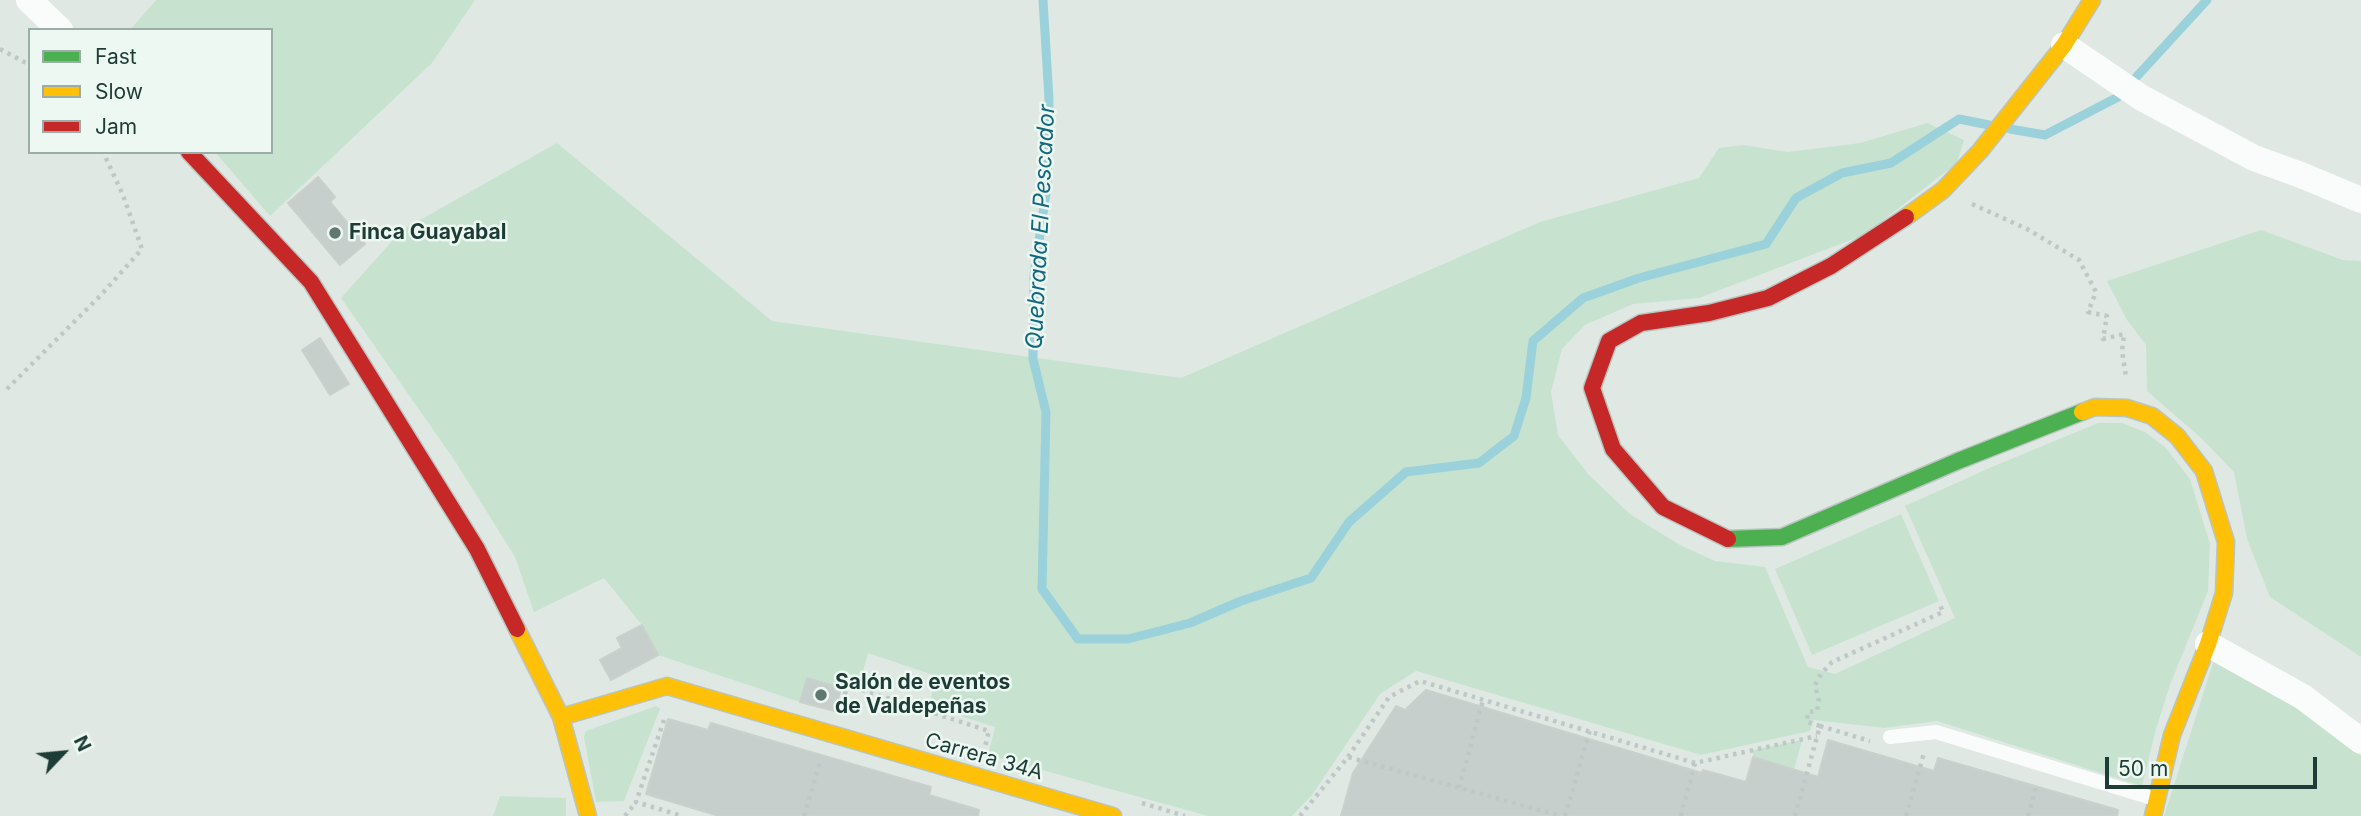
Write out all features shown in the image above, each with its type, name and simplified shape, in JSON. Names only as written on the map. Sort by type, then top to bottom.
[{"type":"street","points":[[29,0],[58,28]]},
{"type":"street","points":[[2092,0],[2064,45],[1980,151],[1943,190],[1916,211],[1831,266],[1768,298],[1709,313],[1641,323],[1609,341],[1592,388],[1613,449],[1663,507],[1727,538],[1782,537],[1958,461],[2095,407],[2127,408],[2151,416],[2177,436],[2204,471],[2226,542],[2224,593],[2208,644],[2172,735],[2154,808]]},
{"type":"street","points":[[2064,45],[2142,98],[2254,159],[2361,200]]},
{"type":"street","points":[[191,154],[312,282],[477,549],[561,717],[588,816]]},
{"type":"street","points":[[2208,644],[2304,697],[2361,741]]},
{"type":"street","name":"Carrera 34A","points":[[561,717],[667,686],[1113,816]]},
{"type":"lane","points":[[1890,737],[1936,732],[2154,808]]},
{"type":"path","points":[[0,49],[28,64]]},
{"type":"path","points":[[7,389],[101,295],[142,249],[123,195],[104,154]]},
{"type":"path","points":[[1943,190],[2027,229],[2079,260],[2096,292],[2088,312],[2107,316],[2103,339],[2124,334],[2122,351],[2127,408]]},
{"type":"path","points":[[1872,742],[1807,722],[1808,712],[1817,711],[1819,701],[1815,685],[1832,662],[1943,612],[1940,605]]},
{"type":"path","points":[[1300,816],[1348,757],[1389,696],[1420,681],[1695,763],[1817,736]]},
{"type":"path","points":[[1459,788],[1483,699]]},
{"type":"path","points":[[625,816],[636,803],[665,716]]},
{"type":"path","points":[[1795,816],[1820,726]]},
{"type":"path","points":[[1348,757],[1563,816],[1590,730]]},
{"type":"path","points":[[1906,816],[1926,746]]},
{"type":"path","points":[[1910,754],[1923,758]]},
{"type":"path","points":[[804,816],[820,762]]},
{"type":"path","points":[[1681,816],[1695,763]]},
{"type":"path","points":[[2028,816],[2039,779]]},
{"type":"path","points":[[636,803],[682,816]]},
{"type":"green space","points":[[156,0],[475,0],[432,63],[270,216],[217,154],[273,154],[273,28],[132,28]]},
{"type":"green space","points":[[1927,123],[1964,140],[1957,163],[1864,235],[1699,298],[1633,304],[1585,325],[1562,349],[1551,392],[1558,435],[1589,475],[1630,514],[1680,545],[1715,561],[1765,567],[1808,667],[1835,674],[1955,618],[1905,506],[2098,423],[2122,423],[2145,432],[2166,448],[2190,479],[2210,544],[2208,591],[2170,685],[2142,786],[1937,721],[1884,728],[1814,720],[1810,731],[1701,755],[1416,671],[1380,694],[1312,795],[1292,816],[1208,816],[988,755],[995,727],[929,706],[936,676],[868,653],[860,682],[844,678],[841,688],[807,678],[800,702],[658,655],[642,625],[604,578],[534,612],[515,557],[455,461],[341,298],[402,230],[557,143],[772,321],[1181,378],[1540,222],[1699,178],[1719,148],[1743,145],[1788,152],[1860,143]]},
{"type":"green space","points":[[2261,230],[2343,260],[2361,261],[2361,657],[2270,597],[2247,539],[2234,472],[2201,438],[2147,391],[2146,345],[2127,320],[2107,281]]},
{"type":"green space","points":[[1901,514],[1939,601],[1812,655],[1775,569]]},
{"type":"green space","points":[[2214,660],[2297,708],[2361,755],[2361,816],[2164,816]]},
{"type":"green space","points":[[656,706],[660,709],[624,801],[596,802],[584,737],[586,731]]},
{"type":"green space","points":[[1802,740],[1794,770],[1753,757],[1753,750]]},
{"type":"green space","points":[[500,796],[566,798],[566,816],[493,816]]},
{"type":"building","name":"Finca Guayabal","points":[[318,177],[335,197],[330,202],[365,244],[340,265],[288,203]]},
{"type":"building","points":[[320,338],[349,384],[330,395],[302,350]]},
{"type":"building","points":[[642,625],[658,655],[611,680],[600,660],[622,648],[617,638]]},
{"type":"building","name":"Salón de eventos de Valdepeñas","points":[[807,678],[841,688],[835,711],[800,702]]},
{"type":"building","points":[[1426,690],[1702,773],[1703,770],[1746,782],[1753,757],[1818,777],[1828,740],[1934,771],[1938,758],[2118,810],[2117,816],[1341,816],[1353,773],[1396,706],[1405,710]]},
{"type":"building","points":[[668,719],[708,730],[711,723],[931,787],[929,795],[979,810],[978,816],[719,816],[646,794]]},
{"type":"waterway","name":"Quebrada El Pescador","points":[[1043,0],[1049,99],[1047,186],[1034,275],[1033,359],[1046,412],[1042,589],[1078,639],[1128,639],[1190,623],[1241,601],[1311,578],[1349,522],[1406,472],[1479,463],[1514,436],[1526,398],[1533,341],[1583,298],[1639,278],[1766,244],[1796,198],[1842,173],[1891,163],[1959,119],[1989,125]]},
{"type":"waterway","name":"Quebrada El Pescador","points":[[2010,129],[2045,135],[2118,97],[2207,0]]},
{"type":"traffic: fast","points":[[1728,539],[1782,537],[1958,461],[2082,412]]},
{"type":"traffic: slow","points":[[1906,217],[1943,190],[1980,151],[2064,45],[2092,0]]},
{"type":"traffic: slow","points":[[2082,412],[2095,407],[2127,408],[2152,416],[2177,436],[2204,471],[2226,542],[2224,593],[2208,644],[2172,735],[2153,816]]},
{"type":"traffic: slow","points":[[517,629],[561,717],[588,816]]},
{"type":"traffic: slow","points":[[561,717],[667,686],[1113,816]]},
{"type":"traffic: jam","points":[[191,154],[311,282],[477,549],[517,629]]},
{"type":"traffic: jam","points":[[1728,539],[1663,507],[1613,449],[1592,388],[1609,341],[1641,323],[1709,313],[1768,298],[1831,266],[1906,217]]},
{"type":"place","name":"Finca Guayabal","points":[[335,233]]},
{"type":"place","name":"Salón de eventos de Valdepeñas","points":[[821,695]]}]
